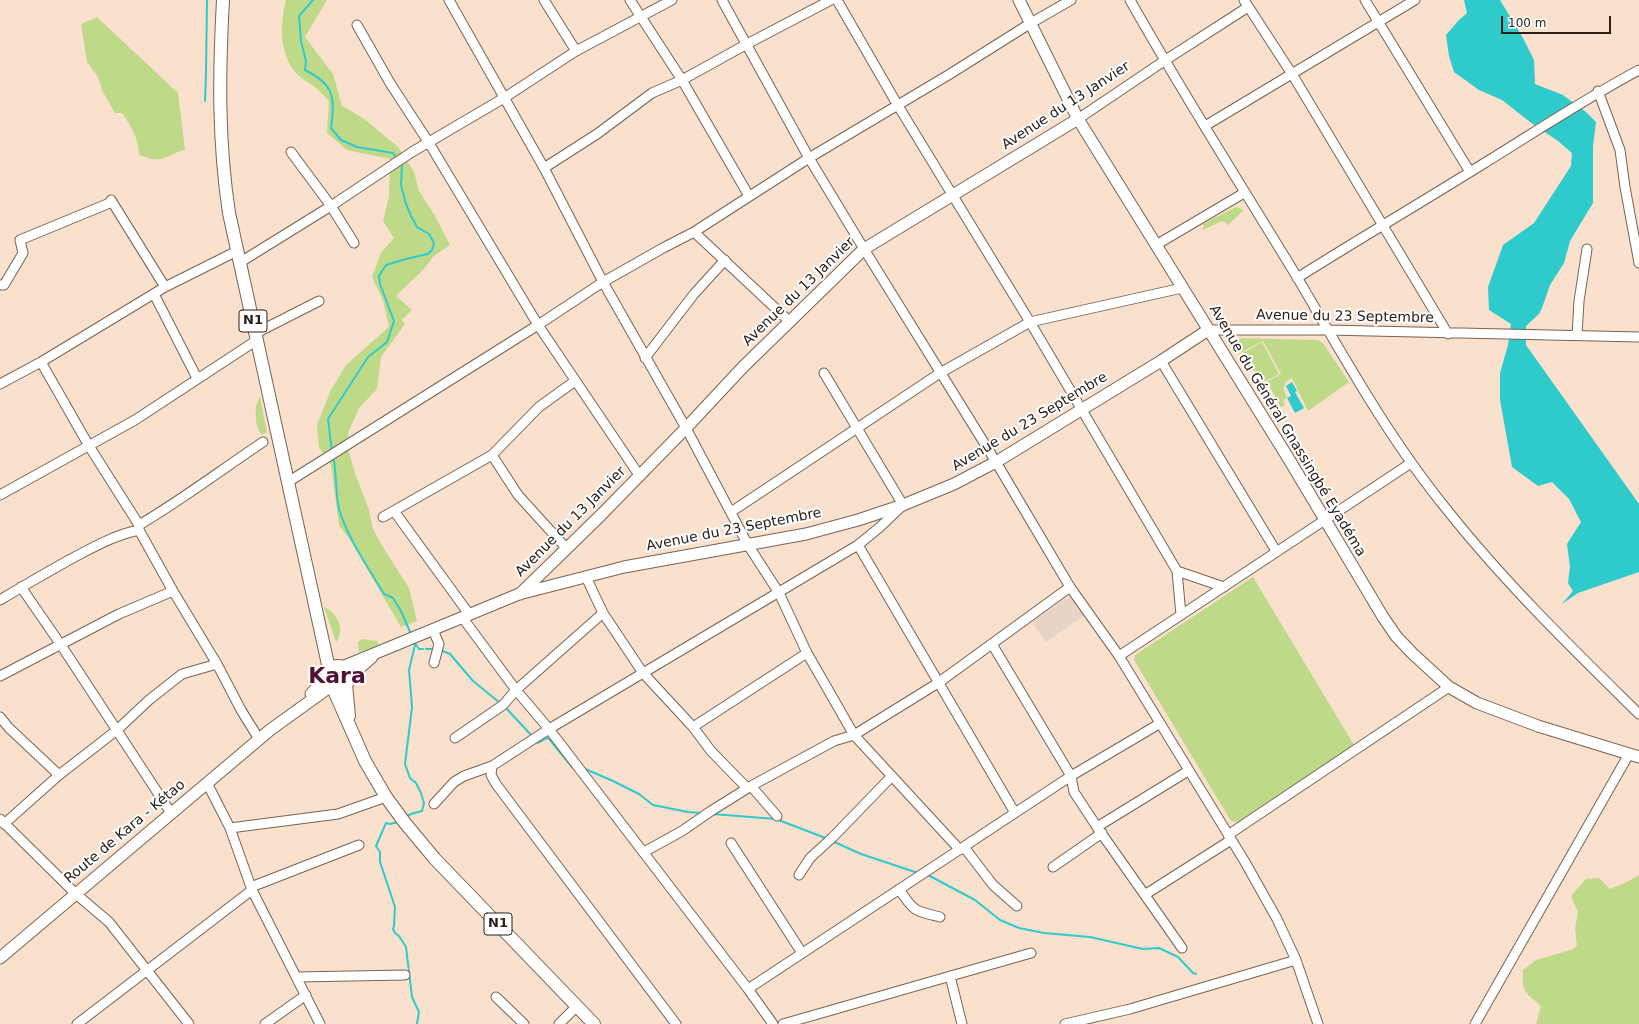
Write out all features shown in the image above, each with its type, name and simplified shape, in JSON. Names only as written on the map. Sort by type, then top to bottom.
[{"type":"highway","name":"N1","points":[[223,0],[219,81],[226,195],[238,257],[323,637],[333,675],[351,731],[365,761],[386,797],[435,859],[594,1024]]},
{"type":"highway","name":"N1","points":[[333,675],[347,671],[351,731]]},
{"type":"highway","points":[[333,675],[340,688],[347,681]]},
{"type":"main road","name":"Avenue du Général Gnassingbé Eyadéma","points":[[1019,0],[1078,119],[1396,636],[1449,687],[1477,703],[1538,726],[1634,755]]},
{"type":"main road","name":"Avenue du 13 Janvier","points":[[519,594],[567,549],[686,428],[743,367],[864,249],[1078,119]]},
{"type":"main road","name":"Avenue du 23 Septembre","points":[[333,675],[376,654],[519,594],[624,567],[677,556],[806,534],[858,520],[903,505],[954,484],[996,462],[1161,361],[1208,330]]},
{"type":"main road","name":"Avenue du 23 Septembre","points":[[347,681],[376,654]]},
{"type":"main road","name":"Route de Kara - Kétao","points":[[0,958],[288,715],[333,675]]},
{"type":"street","points":[[449,0],[544,168],[603,282],[686,428],[748,545],[778,593],[807,653],[854,734],[892,776],[962,848],[993,885],[1017,906]]},
{"type":"street","points":[[544,0],[576,51]]},
{"type":"street","points":[[630,0],[682,80],[749,196]]},
{"type":"street","points":[[0,384],[41,362],[165,287],[238,257],[330,206],[412,152],[504,98],[576,51],[672,0]]},
{"type":"street","points":[[722,0],[809,158],[864,249],[996,462],[1070,586],[1119,656],[1159,724],[1246,862],[1277,919],[1296,960],[1318,1024]]},
{"type":"street","points":[[544,168],[597,134],[652,93],[682,80],[746,44],[831,0]]},
{"type":"street","points":[[837,0],[897,104],[1030,322],[1177,571],[1181,615]]},
{"type":"street","points":[[288,482],[538,325],[603,282],[694,232],[809,158],[897,104],[950,74],[1031,23],[1072,0]]},
{"type":"street","points":[[1130,0],[1164,60],[1327,330],[1411,463],[1447,511],[1486,556],[1568,644],[1639,714]]},
{"type":"street","points":[[1365,0],[1470,172]]},
{"type":"street","points":[[1205,126],[1415,0]]},
{"type":"street","points":[[1246,3],[1292,74],[1448,334]]},
{"type":"street","name":"Avenue du 13 Janvier","points":[[1078,119],[1246,3]]},
{"type":"street","points":[[357,25],[390,83],[429,143],[538,325],[639,475]]},
{"type":"street","points":[[1297,278],[1553,121],[1598,91],[1639,70]]},
{"type":"street","points":[[1598,91],[1620,150],[1625,187],[1639,261]]},
{"type":"street","points":[[291,152],[330,206],[354,243]]},
{"type":"street","points":[[1156,245],[1244,192]]},
{"type":"street","points":[[0,285],[4,285],[23,253],[20,240],[111,201],[165,287]]},
{"type":"street","points":[[694,232],[789,322]]},
{"type":"street","points":[[1577,335],[1579,301],[1587,248]]},
{"type":"street","points":[[645,358],[694,294],[725,260]]},
{"type":"street","points":[[731,512],[940,373],[1030,322],[1182,288]]},
{"type":"street","points":[[154,294],[197,378]]},
{"type":"street","points":[[0,495],[135,420],[256,336],[320,302]]},
{"type":"street","name":"Avenue du 23 Septembre","points":[[1208,330],[1327,330],[1448,334],[1639,337]]},
{"type":"street","points":[[1161,361],[1276,551]]},
{"type":"street","points":[[41,362],[89,446],[139,528],[173,591],[217,664],[241,710],[259,739]]},
{"type":"street","points":[[434,804],[454,782],[464,776],[492,766],[549,729],[858,545],[903,505],[824,373]]},
{"type":"street","points":[[383,517],[492,455],[539,407],[575,381]]},
{"type":"street","points":[[0,600],[21,587],[118,535],[139,528],[180,500],[191,490],[263,442]]},
{"type":"street","points":[[492,455],[518,495],[567,549]]},
{"type":"street","points":[[1119,656],[1411,463]]},
{"type":"street","points":[[394,511],[516,690],[577,764],[748,989],[772,1024]]},
{"type":"street","points":[[858,545],[1014,813]]},
{"type":"street","points":[[1177,571],[1224,587]]},
{"type":"street","points":[[586,578],[603,613],[643,673],[692,727],[711,751],[777,816]]},
{"type":"street","points":[[644,852],[749,787],[834,741],[854,734],[938,683],[1070,586]]},
{"type":"street","points":[[21,587],[61,645],[171,813]]},
{"type":"street","points":[[0,676],[119,614],[173,591]]},
{"type":"street","points":[[455,738],[503,705],[516,690],[603,613]]},
{"type":"street","points":[[433,630],[439,644],[434,663]]},
{"type":"street","points":[[992,644],[1071,776],[1074,792],[1182,948]]},
{"type":"street","points":[[692,727],[807,653]]},
{"type":"street","points":[[189,1024],[109,922],[76,894],[2,822],[117,730],[149,700],[182,674],[217,664]]},
{"type":"street","points":[[1146,894],[1449,687]]},
{"type":"street","points":[[0,717],[9,728],[59,775]]},
{"type":"street","points":[[748,989],[1071,776],[1159,724]]},
{"type":"street","points":[[1475,1024],[1634,755]]},
{"type":"street","points":[[492,766],[491,775],[496,784],[676,1024]]},
{"type":"street","points":[[1053,867],[1099,830],[1188,771]]},
{"type":"street","points":[[799,875],[810,858],[833,838],[892,776]]},
{"type":"street","points":[[207,783],[230,828],[252,888],[320,1024]]},
{"type":"street","points":[[230,828],[338,814],[386,797]]},
{"type":"street","points":[[731,843],[802,953]]},
{"type":"street","points":[[77,1024],[252,888],[359,845]]},
{"type":"street","points":[[899,889],[908,903],[915,910],[940,917]]},
{"type":"street","points":[[783,1024],[1031,953]]},
{"type":"street","points":[[1065,1024],[1130,1009],[1296,960]]},
{"type":"street","points":[[297,977],[405,975]]},
{"type":"street","points":[[950,976],[962,1024]]},
{"type":"street","points":[[265,1024],[306,995]]},
{"type":"street","points":[[496,997],[524,1024]]},
{"type":"street","points":[[559,1024],[577,1006]]},
{"type":"shaded area","points":[[1072,598],[1084,616],[1046,642],[1032,622],[1065,599]]},
{"type":"green space","points":[[286,0],[327,0],[305,37],[333,74],[342,106],[363,118],[398,147],[414,172],[419,191],[434,214],[450,245],[434,256],[423,270],[396,296],[412,310],[402,320],[405,324],[381,357],[377,389],[359,408],[348,433],[348,449],[369,510],[373,529],[409,588],[417,621],[401,627],[352,543],[339,525],[331,465],[319,447],[317,425],[331,390],[346,365],[389,327],[383,300],[372,277],[381,253],[394,238],[383,221],[389,197],[390,159],[347,150],[327,133],[329,101],[320,91],[298,75],[286,57],[282,38],[282,28]]},
{"type":"green space","points":[[97,17],[178,93],[185,150],[161,159],[152,159],[139,155],[138,144],[131,128],[122,113],[115,113],[102,90],[98,77],[87,62],[81,24]]},
{"type":"green space","points":[[1236,207],[1244,210],[1227,226],[1227,223],[1222,221],[1203,230],[1202,229],[1204,227],[1203,224]]},
{"type":"green space","points":[[1235,338],[1318,340],[1323,343],[1349,382],[1308,411],[1292,378],[1284,383],[1285,386],[1283,388],[1287,398],[1283,400],[1285,405],[1281,407],[1267,382],[1281,374],[1263,341],[1238,354],[1232,343]]},
{"type":"green space","points":[[1262,342],[1279,374],[1261,384],[1243,353]]},
{"type":"green space","points":[[260,397],[267,432],[262,435],[256,422],[256,405]]},
{"type":"green space","points":[[1253,577],[1354,745],[1237,822],[1231,821],[1134,660],[1135,655]]},
{"type":"green space","points":[[324,607],[333,613],[339,622],[340,632],[336,642]]},
{"type":"green space","points":[[362,639],[377,641],[380,646],[359,652],[358,642]]},
{"type":"green space","points":[[1639,875],[1639,1024],[1536,1024],[1541,1006],[1528,995],[1524,988],[1523,970],[1536,960],[1574,949],[1577,945],[1575,929],[1578,912],[1571,896],[1586,879],[1599,878],[1610,889]]},
{"type":"water","points":[[1464,0],[1500,0],[1523,38],[1534,60],[1535,84],[1563,95],[1586,112],[1596,122],[1593,146],[1593,203],[1570,241],[1564,263],[1550,285],[1539,314],[1526,326],[1526,345],[1639,504],[1639,572],[1578,593],[1562,604],[1573,591],[1568,583],[1570,567],[1567,544],[1581,522],[1569,499],[1552,482],[1538,486],[1512,467],[1500,400],[1500,373],[1508,345],[1511,324],[1489,310],[1488,287],[1503,245],[1534,223],[1571,166],[1572,153],[1502,100],[1479,90],[1454,72],[1449,56],[1446,35],[1467,13]]},
{"type":"water","points":[[1292,382],[1297,391],[1295,392],[1304,408],[1295,413],[1287,398],[1291,396],[1286,386]]},
{"type":"waterway","points":[[205,101],[207,0]]},
{"type":"waterway","points":[[313,0],[299,16],[301,41],[306,61],[305,70],[322,81],[331,93],[333,108],[331,128],[341,140],[357,147],[393,153],[397,159]]},
{"type":"waterway","points":[[332,452],[328,419],[368,357],[387,342],[394,321],[380,284],[379,276],[386,265],[428,254],[432,250],[434,243],[429,234],[417,227],[411,216],[401,185],[402,166],[400,163]]},
{"type":"waterway","points":[[333,456],[339,509],[347,531],[384,594],[393,598],[401,611],[411,634]]},
{"type":"waterway","points":[[414,642],[419,649],[423,649]]},
{"type":"waterway","points":[[405,817],[422,811],[424,803],[421,793],[416,783],[410,778],[405,764],[412,707],[409,670],[415,645]]},
{"type":"waterway","points":[[426,649],[435,649]]},
{"type":"waterway","points":[[440,650],[450,654],[473,681],[500,703]]},
{"type":"waterway","points":[[505,707],[532,736]]},
{"type":"waterway","points":[[536,741],[538,743],[547,738],[572,767],[575,767]]},
{"type":"waterway","points":[[583,768],[639,794],[653,805],[688,812],[702,813]]},
{"type":"waterway","points":[[712,814],[776,819],[828,839]]},
{"type":"waterway","points":[[398,822],[390,824],[386,823],[376,846],[380,852],[380,862],[395,907],[393,929],[406,947],[412,997],[419,1012],[417,1024]]},
{"type":"waterway","points":[[832,841],[861,854],[918,873]]},
{"type":"waterway","points":[[928,875],[975,900],[1000,920],[1019,928],[1044,933],[1090,937],[1143,949],[1159,948],[1178,957],[1193,973],[1196,974]]},
{"type":"district","name":"Kara","points":[[337,677]]}]
